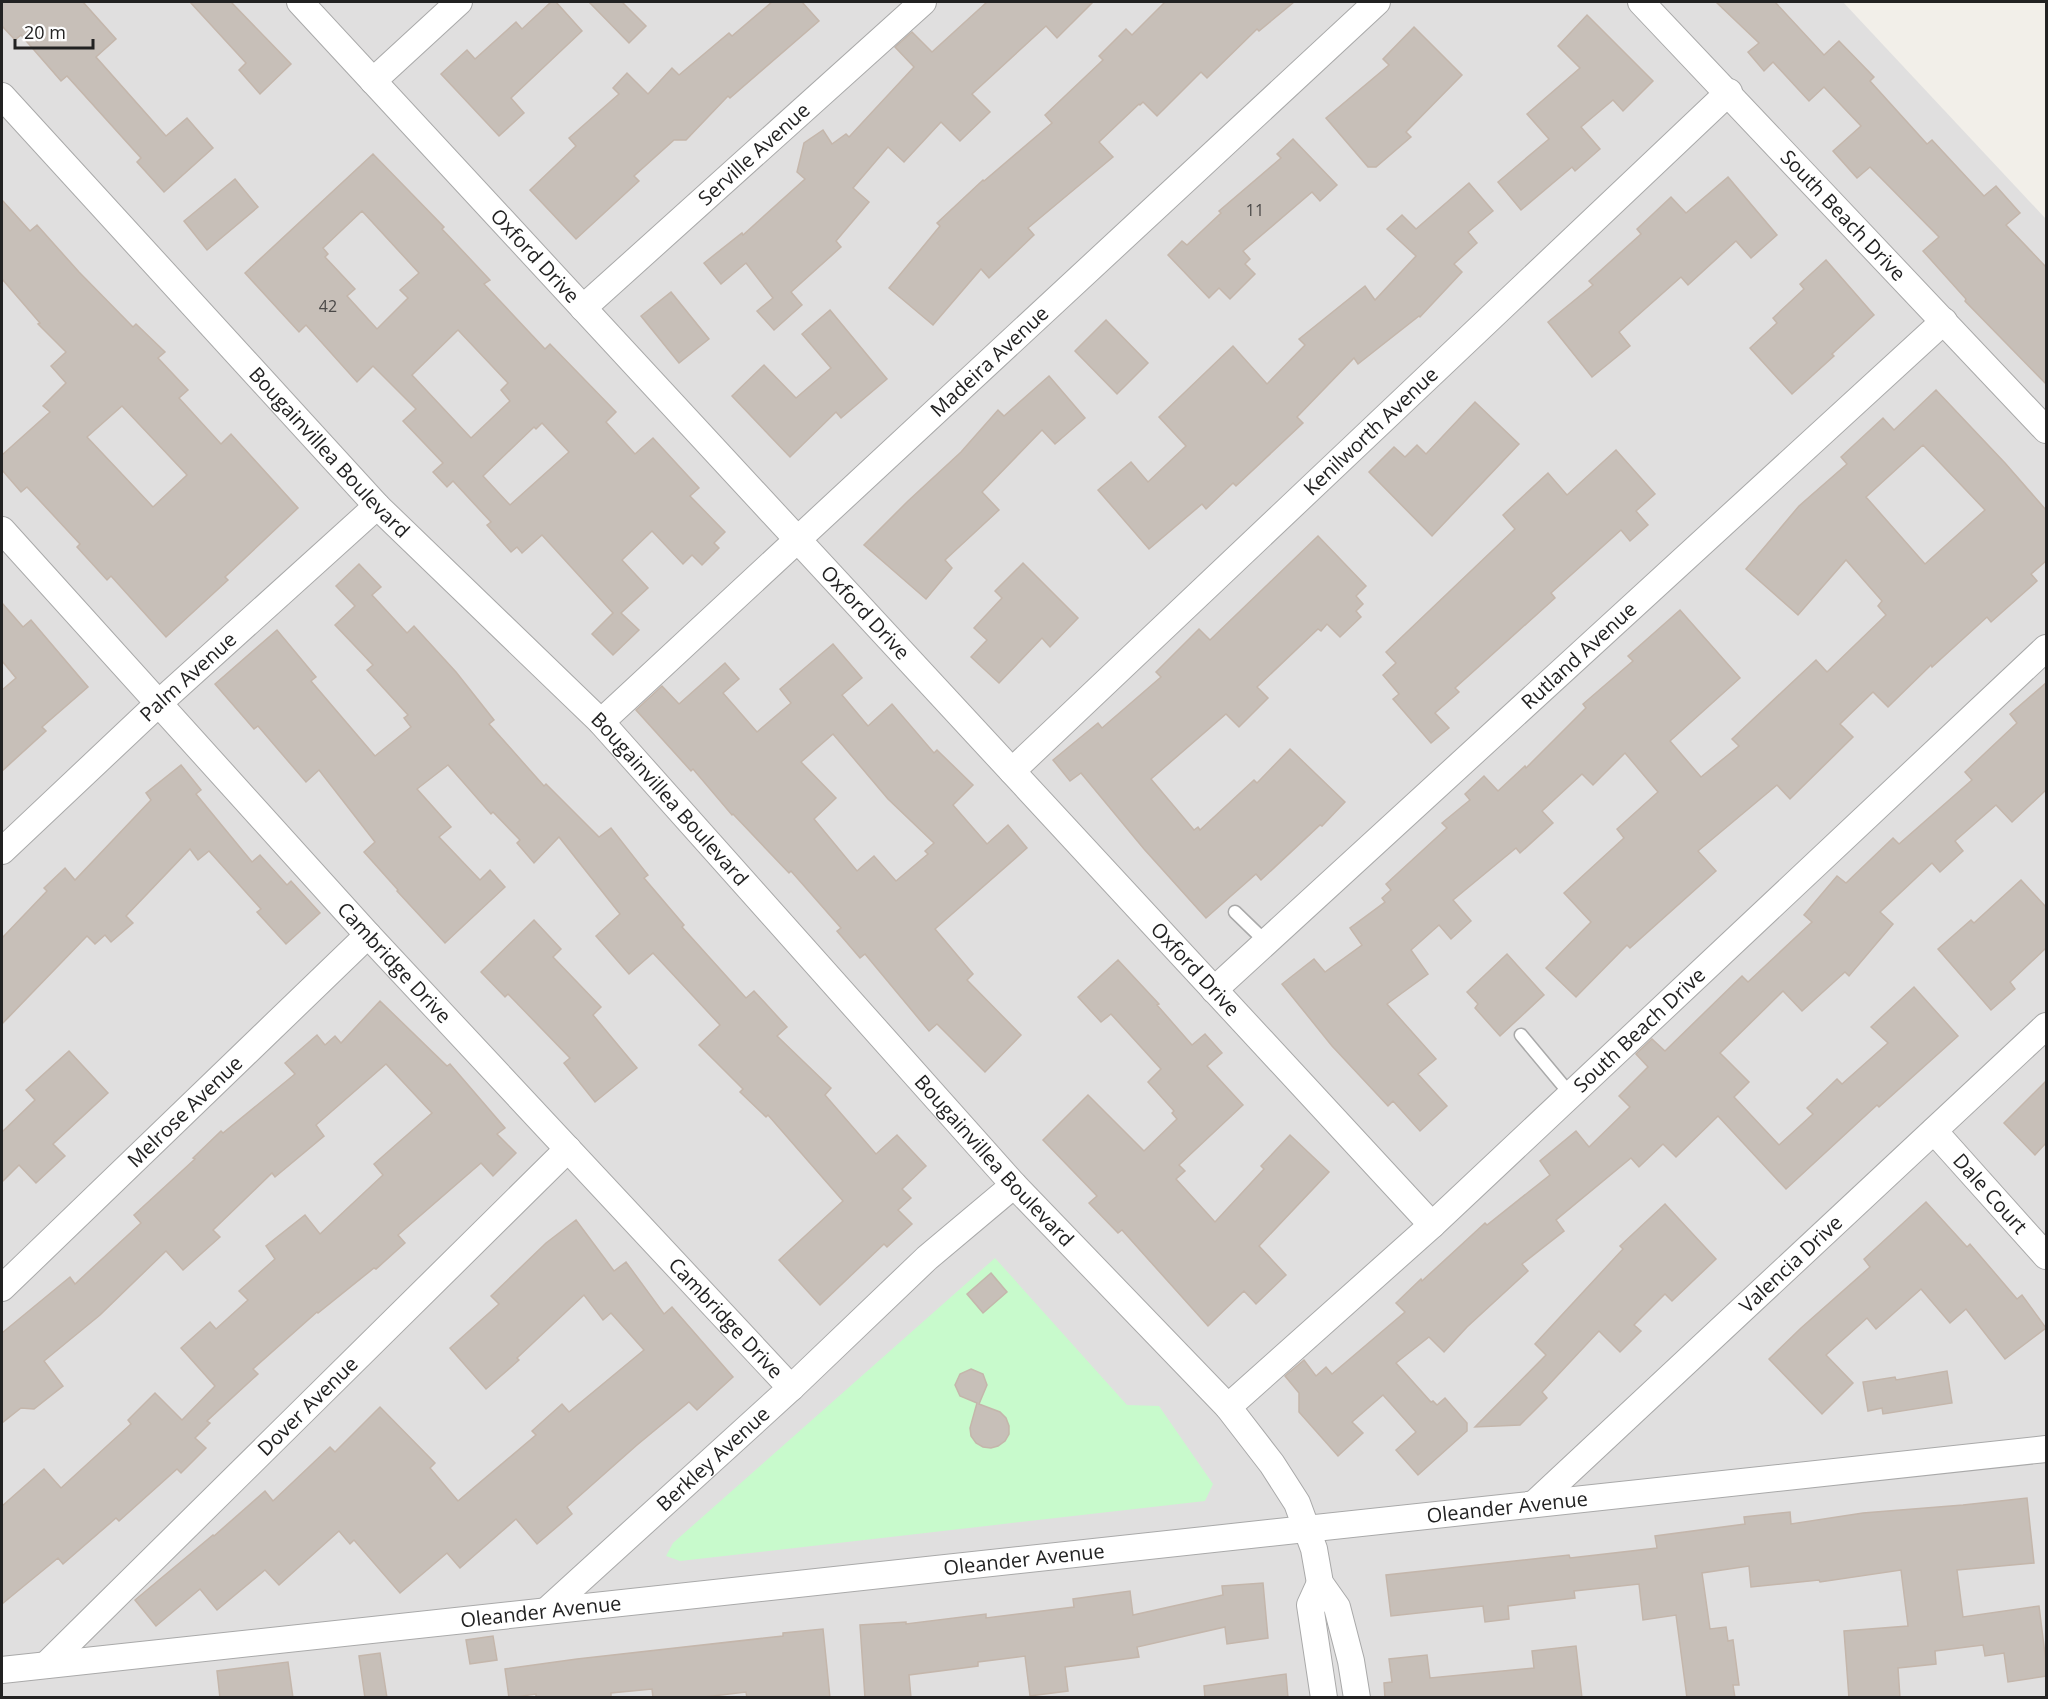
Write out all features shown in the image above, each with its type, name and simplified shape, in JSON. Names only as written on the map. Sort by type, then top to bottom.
[{"type":"street","name":"Oxford Drive","points":[[300,2],[1432,1225]]},
{"type":"street","points":[[373,81],[459,2]]},
{"type":"street","name":"Serville Avenue","points":[[583,308],[923,2]]},
{"type":"street","name":"Madeira Avenue","points":[[601,722],[796,538],[1377,2]]},
{"type":"street","name":"South Beach Drive","points":[[1641,2],[1729,92],[2046,430]]},
{"type":"street","name":"Kenilworth Avenue","points":[[1012,771],[1729,92]]},
{"type":"street","name":"Bougainvillea Boulevard","points":[[2,96],[377,506],[601,722],[1014,1185],[1228,1407],[1272,1464],[1297,1503],[1314,1549],[1320,1583]]},
{"type":"street","name":"Rutland Avenue","points":[[1214,990],[1944,321]]},
{"type":"street","name":"Palm Avenue","points":[[2,851],[159,703],[377,506]]},
{"type":"street","name":"Cambridge Drive","points":[[2,530],[368,935],[791,1388]]},
{"type":"street","name":"South Beach Drive","points":[[1228,1407],[1432,1225],[2046,648]]},
{"type":"street","name":"Melrose Avenue","points":[[2,1288],[368,935]]},
{"type":"street","name":"Valencia Drive","points":[[1535,1503],[2046,1026]]},
{"type":"street","name":"Dale Court","points":[[1934,1131],[2046,1256]]},
{"type":"street","name":"Dover Avenue","points":[[46,1665],[568,1149]]},
{"type":"street","name":"Berkley Avenue","points":[[546,1611],[791,1388],[927,1258],[1014,1185]]},
{"type":"street","name":"Oleander Avenue","points":[[2,1670],[2046,1449]]},
{"type":"street","points":[[1320,1583],[1310,1605],[1324,1698]]},
{"type":"street","points":[[1320,1583],[1337,1607],[1358,1698]]},
{"type":"lane","points":[[1235,912],[1266,942]]},
{"type":"lane","points":[[1521,1035],[1571,1095]]},
{"type":"shaded area","points":[[2,2],[1843,2],[2046,219],[2046,1697],[2,1698]]},
{"type":"green space","points":[[995,1258],[1127,1405],[1159,1406],[1213,1484],[1205,1501],[680,1561],[666,1556],[673,1543]]},
{"type":"building","points":[[2,2],[83,2],[116,39],[96,57],[166,136],[187,118],[213,148],[164,192],[137,162],[141,158],[67,76],[61,81],[21,35],[15,40],[2,26]]},
{"type":"building","points":[[190,2],[231,2],[291,64],[260,94],[239,70],[246,63]]},
{"type":"building","points":[[551,2],[556,2],[582,31],[511,98],[524,113],[499,136],[441,74],[467,50],[475,59],[516,22],[522,29]]},
{"type":"building","points":[[589,2],[622,2],[646,26],[629,43]]},
{"type":"building","points":[[772,2],[802,2],[819,21],[730,98],[728,96],[686,140],[674,140],[634,176],[639,181],[576,239],[530,190],[576,146],[569,138],[619,94],[613,88],[627,73],[648,94],[672,68],[679,75],[729,33],[732,36]]},
{"type":"building","points":[[987,2],[1093,2],[1057,38],[1046,26],[972,94],[990,112],[960,141],[941,122],[904,162],[888,147],[853,188],[869,202],[836,241],[841,247],[791,292],[802,305],[774,330],[757,311],[773,298],[746,263],[721,284],[704,263],[742,233],[743,235],[805,179],[797,172],[804,143],[823,130],[832,144],[846,134],[849,137],[914,67],[895,47],[912,32],[932,52]]},
{"type":"building","points":[[1165,2],[1294,2],[1259,31],[1257,29],[1207,78],[1201,72],[1157,116],[1143,102],[1139,104],[1099,142],[1113,157],[1028,228],[1034,235],[989,278],[981,269],[933,325],[889,288],[940,226],[937,223],[983,180],[1052,123],[1045,115],[1103,60],[1099,56],[1126,29],[1132,35]]},
{"type":"building","points":[[1716,2],[1775,2],[1824,55],[1839,41],[1874,77],[1870,81],[1927,144],[1932,140],[1984,196],[1996,186],[2020,213],[2006,225],[2046,267],[2046,384],[1965,301],[1966,299],[1923,251],[1939,237],[1870,167],[1857,178],[1833,151],[1861,126],[1824,87],[1809,101],[1773,62],[1764,71],[1748,52],[1759,43]]},
{"type":"building","points":[[1587,15],[1653,81],[1623,111],[1613,100],[1581,127],[1600,149],[1575,171],[1572,167],[1521,210],[1498,182],[1549,139],[1527,114],[1580,68],[1558,46]]},
{"type":"building","points":[[1414,27],[1462,75],[1406,132],[1411,137],[1376,167],[1368,167],[1326,118],[1389,65],[1383,59]]},
{"type":"building","points":[[1293,139],[1337,185],[1320,201],[1312,192],[1243,251],[1250,259],[1245,264],[1255,274],[1230,299],[1219,288],[1209,298],[1168,255],[1182,241],[1187,245],[1221,213],[1219,211],[1281,158],[1277,154]]},
{"type":"building","points":[[373,154],[444,227],[442,229],[490,280],[484,284],[545,349],[550,344],[616,412],[606,422],[635,454],[653,438],[699,488],[690,496],[725,532],[714,543],[719,548],[702,565],[692,555],[683,564],[652,531],[622,560],[648,588],[621,613],[639,630],[613,655],[592,634],[613,613],[542,535],[522,553],[517,547],[511,552],[487,525],[491,522],[453,481],[447,487],[433,472],[443,463],[403,421],[416,409],[373,366],[357,382],[306,325],[299,332],[245,273]],"holes":[[[362,211],[419,273],[400,290],[408,298],[377,329],[347,296],[355,289],[325,257],[328,254],[323,248]],[[458,330],[508,383],[501,390],[510,401],[471,438],[412,375]],[[542,423],[569,452],[510,505],[483,476],[534,427],[536,429]]]},
{"type":"building","points":[[1728,177],[1777,235],[1751,258],[1736,241],[1688,285],[1681,277],[1619,332],[1630,346],[1592,377],[1548,322],[1593,285],[1589,281],[1641,234],[1637,229],[1671,197],[1686,213]]},
{"type":"building","points":[[235,179],[258,207],[207,250],[184,221]]},
{"type":"building","points":[[1469,183],[1493,211],[1468,232],[1477,243],[1454,264],[1462,272],[1420,317],[1358,364],[1354,358],[1297,417],[1303,423],[1236,486],[1233,483],[1206,509],[1202,504],[1149,549],[1098,490],[1131,462],[1148,482],[1186,446],[1159,417],[1233,346],[1267,384],[1305,345],[1299,339],[1365,286],[1375,300],[1416,256],[1387,229],[1402,215],[1416,229]]},
{"type":"building","points":[[2,200],[30,231],[37,225],[133,327],[136,324],[165,352],[158,358],[188,390],[179,398],[221,444],[231,434],[298,508],[225,577],[228,580],[166,637],[111,576],[107,580],[77,547],[80,544],[27,487],[21,492],[2,470],[2,455],[50,412],[43,406],[66,383],[51,366],[66,352],[38,324],[40,323],[2,279]],"holes":[[[122,406],[187,475],[153,507],[87,437]]]},
{"type":"building","points":[[1826,260],[1874,315],[1792,394],[1750,348],[1777,323],[1773,318],[1804,289],[1800,284]]},
{"type":"building","points":[[671,292],[709,339],[679,363],[641,316]]},
{"type":"building","points":[[830,310],[887,379],[841,418],[836,412],[790,457],[732,396],[764,365],[796,398],[831,368],[802,334]]},
{"type":"building","points":[[1106,320],[1148,363],[1117,394],[1075,351]]},
{"type":"building","points":[[1049,376],[1085,418],[1055,444],[1042,430],[982,492],[999,510],[945,560],[952,568],[926,599],[864,545],[961,452],[998,410],[1004,416]]},
{"type":"building","points":[[1936,390],[2046,510],[2046,561],[2031,574],[2037,581],[1991,622],[1987,617],[1932,667],[1931,665],[1888,707],[1873,692],[1840,724],[1853,737],[1790,799],[1777,785],[1698,851],[1716,871],[1630,948],[1627,945],[1576,997],[1546,968],[1591,922],[1564,893],[1624,838],[1617,829],[1658,792],[1625,753],[1593,785],[1582,774],[1542,811],[1553,823],[1520,853],[1516,848],[1453,900],[1471,921],[1451,939],[1439,925],[1411,950],[1428,974],[1387,1004],[1436,1059],[1418,1074],[1447,1106],[1420,1131],[1393,1101],[1388,1106],[1332,1046],[1282,984],[1314,959],[1325,972],[1362,945],[1350,928],[1385,902],[1382,898],[1391,890],[1386,884],[1447,828],[1442,823],[1470,800],[1465,794],[1484,776],[1498,791],[1525,766],[1526,768],[1586,708],[1583,704],[1633,661],[1628,656],[1680,610],[1740,678],[1670,741],[1701,777],[1739,746],[1732,739],[1816,660],[1827,672],[1886,615],[1878,606],[1882,601],[1846,560],[1798,615],[1746,569],[1799,506],[1847,464],[1841,457],[1883,418],[1894,430]],"holes":[[[1923,445],[1985,510],[1925,564],[1866,497]]]},
{"type":"building","points":[[1475,402],[1519,444],[1432,536],[1369,472],[1394,447],[1405,457],[1417,445],[1426,454]]},
{"type":"building","points":[[1616,450],[1655,494],[1636,511],[1648,525],[1630,541],[1621,530],[1551,593],[1555,598],[1455,688],[1459,692],[1435,713],[1449,728],[1431,743],[1393,699],[1399,694],[1383,675],[1396,663],[1386,652],[1515,529],[1503,515],[1548,473],[1567,495]]},
{"type":"building","points":[[1318,536],[1366,586],[1356,596],[1363,604],[1356,611],[1361,617],[1340,637],[1327,624],[1321,631],[1318,629],[1257,687],[1268,698],[1239,727],[1226,714],[1151,779],[1194,830],[1198,827],[1200,830],[1254,780],[1257,783],[1290,749],[1345,802],[1322,826],[1320,825],[1261,880],[1256,874],[1206,918],[1144,849],[1081,773],[1070,781],[1053,760],[1098,723],[1102,728],[1161,677],[1156,672],[1199,629],[1210,640]]},
{"type":"building","points":[[1023,563],[1078,618],[1050,647],[1042,638],[999,683],[971,657],[987,640],[974,628],[1002,598],[995,591]]},
{"type":"building","points":[[359,564],[381,587],[372,595],[407,633],[414,626],[456,672],[494,720],[489,724],[544,786],[546,784],[599,837],[611,828],[648,875],[644,878],[684,925],[682,927],[746,998],[754,991],[787,1027],[777,1036],[831,1088],[825,1095],[876,1154],[897,1135],[926,1166],[902,1189],[911,1198],[898,1210],[912,1224],[887,1247],[884,1244],[820,1305],[779,1260],[843,1201],[768,1115],[766,1117],[740,1092],[743,1089],[699,1045],[720,1025],[653,953],[629,974],[596,936],[620,914],[559,837],[534,863],[517,843],[520,840],[493,812],[491,814],[448,765],[417,789],[451,827],[439,837],[480,880],[490,870],[505,887],[445,943],[364,852],[375,842],[319,770],[306,782],[258,726],[254,729],[215,684],[277,630],[316,677],[311,681],[375,756],[411,727],[404,718],[408,715],[367,670],[373,665],[335,625],[355,606],[336,586]]},
{"type":"building","points":[[2,603],[23,627],[31,620],[88,687],[42,727],[46,731],[2,771],[2,690],[16,678],[2,661]]},
{"type":"building","points":[[833,644],[862,678],[842,695],[868,726],[892,704],[934,753],[937,750],[973,785],[953,805],[987,844],[1008,825],[1027,848],[935,929],[973,974],[967,980],[1021,1035],[985,1072],[937,1024],[929,1031],[865,954],[860,958],[837,931],[841,928],[791,871],[789,873],[732,815],[693,769],[691,771],[636,710],[662,686],[679,704],[725,663],[739,679],[723,693],[757,732],[791,703],[780,689]],"holes":[[[833,734],[888,799],[934,843],[925,851],[928,854],[896,881],[874,856],[857,871],[814,819],[836,798],[801,762]]]},
{"type":"building","points":[[2046,683],[2046,790],[2012,822],[1996,805],[1955,841],[1963,851],[1940,872],[1932,863],[1880,912],[1893,924],[1849,976],[1845,972],[1802,1011],[1783,991],[1720,1053],[1749,1082],[1734,1097],[1779,1145],[1813,1114],[1807,1108],[1837,1079],[1842,1084],[1888,1043],[1871,1027],[1914,987],[1958,1036],[1879,1107],[1877,1105],[1786,1189],[1718,1116],[1676,1157],[1663,1144],[1639,1167],[1631,1158],[1556,1220],[1564,1231],[1522,1264],[1528,1271],[1467,1327],[1444,1352],[1429,1337],[1396,1363],[1431,1402],[1437,1405],[1445,1398],[1467,1423],[1467,1431],[1418,1475],[1396,1450],[1416,1432],[1383,1395],[1352,1422],[1363,1433],[1338,1456],[1299,1412],[1299,1393],[1285,1376],[1304,1360],[1316,1376],[1326,1367],[1332,1374],[1405,1312],[1396,1303],[1421,1279],[1422,1281],[1485,1223],[1487,1225],[1550,1175],[1540,1161],[1576,1131],[1589,1147],[1630,1107],[1619,1096],[1648,1067],[1636,1054],[1652,1039],[1665,1051],[1742,976],[1748,982],[1812,922],[1804,915],[1837,876],[1846,883],[1893,838],[1899,844],[1972,780],[1965,772],[2017,723],[2010,714]]},
{"type":"building","points":[[181,765],[201,790],[196,794],[252,862],[260,855],[287,885],[291,881],[320,913],[286,944],[257,912],[261,909],[209,851],[198,860],[190,849],[126,916],[133,923],[111,942],[105,935],[95,944],[87,936],[2,1024],[2,938],[47,891],[44,888],[65,868],[75,880],[151,800],[146,793]]},
{"type":"building","points":[[2021,880],[2046,907],[2046,948],[2010,982],[2015,989],[1991,1010],[1938,949],[1971,920],[1974,923]]},
{"type":"building","points":[[534,920],[561,949],[553,957],[601,1007],[593,1015],[637,1068],[595,1102],[564,1063],[570,1058],[508,994],[505,997],[481,972]]},
{"type":"building","points":[[1507,954],[1544,995],[1500,1036],[1475,1008],[1478,1004],[1467,992]]},
{"type":"building","points":[[1118,960],[1159,1004],[1157,1005],[1192,1045],[1205,1034],[1222,1053],[1207,1066],[1243,1105],[1179,1165],[1185,1171],[1176,1179],[1215,1222],[1264,1169],[1261,1166],[1290,1135],[1329,1172],[1259,1246],[1286,1275],[1256,1304],[1244,1291],[1208,1326],[1122,1230],[1118,1233],[1089,1203],[1097,1196],[1043,1140],[1088,1095],[1144,1151],[1177,1119],[1172,1113],[1174,1111],[1148,1082],[1161,1069],[1111,1014],[1101,1022],[1078,997]]},
{"type":"building","points":[[380,1001],[447,1066],[450,1064],[505,1128],[497,1134],[516,1153],[493,1176],[481,1163],[398,1235],[405,1243],[376,1269],[374,1268],[317,1312],[253,1369],[258,1374],[207,1421],[210,1423],[195,1438],[206,1448],[181,1473],[177,1469],[119,1521],[116,1518],[63,1564],[58,1558],[2,1604],[2,1506],[44,1469],[61,1488],[131,1424],[128,1420],[155,1393],[182,1420],[215,1386],[181,1348],[210,1322],[216,1329],[248,1300],[239,1291],[275,1259],[266,1246],[305,1215],[320,1234],[383,1175],[374,1164],[432,1113],[386,1064],[316,1125],[324,1136],[275,1177],[272,1173],[213,1230],[220,1237],[183,1270],[166,1251],[100,1315],[44,1361],[63,1386],[34,1409],[21,1408],[2,1423],[2,1333],[70,1277],[75,1284],[141,1223],[134,1215],[195,1159],[193,1158],[221,1131],[223,1133],[295,1074],[285,1063],[317,1035],[325,1045],[335,1036],[341,1043]]},
{"type":"building","points":[[69,1051],[108,1093],[53,1144],[65,1156],[36,1183],[19,1165],[2,1182],[2,1132],[35,1100],[26,1090]]},
{"type":"building","points":[[2046,1081],[2046,1143],[2035,1155],[2004,1123]]},
{"type":"building","points":[[1926,1202],[1967,1247],[1970,1244],[2017,1299],[2022,1295],[2046,1328],[2005,1359],[1966,1309],[1950,1323],[1921,1289],[1876,1329],[1867,1318],[1826,1355],[1853,1383],[1822,1414],[1769,1359],[1870,1267],[1864,1259]]},
{"type":"building","points":[[1665,1204],[1716,1259],[1672,1301],[1665,1294],[1634,1325],[1641,1331],[1620,1352],[1599,1331],[1542,1392],[1547,1398],[1520,1425],[1475,1427],[1546,1355],[1535,1344],[1623,1249],[1620,1246]]},
{"type":"building","points":[[576,1220],[614,1271],[626,1262],[664,1314],[672,1307],[733,1377],[697,1410],[689,1402],[637,1445],[567,1507],[572,1514],[537,1544],[516,1519],[460,1568],[447,1553],[400,1593],[354,1540],[350,1544],[339,1531],[279,1585],[265,1570],[217,1610],[200,1589],[156,1626],[135,1600],[265,1491],[273,1501],[330,1447],[335,1452],[380,1407],[435,1463],[430,1468],[458,1501],[536,1435],[532,1431],[562,1404],[569,1412],[644,1350],[611,1313],[603,1320],[584,1295],[517,1358],[519,1360],[486,1389],[450,1348],[499,1304],[491,1296],[546,1243]]},
{"type":"building","points":[[991,1273],[1007,1292],[983,1313],[967,1294]]},
{"type":"building","points":[[971,1369],[983,1374],[987,1385],[979,1404],[1000,1412],[1006,1418],[1009,1426],[1009,1434],[998,1446],[983,1447],[971,1436],[970,1428],[977,1403],[960,1396],[955,1385],[960,1374]]},
{"type":"building","points":[[1947,1371],[1952,1403],[1883,1414],[1882,1408],[1868,1411],[1863,1382],[1895,1377],[1896,1380]]},
{"type":"building","points":[[2027,1498],[2034,1563],[1957,1570],[1963,1617],[2039,1606],[2046,1676],[2008,1682],[2004,1653],[1985,1656],[1983,1645],[1935,1651],[1936,1664],[1898,1668],[1900,1698],[1849,1698],[1844,1631],[1908,1626],[1901,1570],[1820,1582],[1819,1580],[1751,1587],[1749,1566],[1702,1573],[1710,1629],[1726,1627],[1728,1641],[1733,1640],[1739,1685],[1733,1685],[1735,1698],[1687,1698],[1676,1615],[1643,1620],[1639,1584],[1574,1591],[1575,1598],[1508,1606],[1509,1619],[1485,1622],[1483,1606],[1391,1616],[1386,1575],[1657,1548],[1655,1536],[1745,1524],[1744,1517],[1790,1512],[1791,1524],[1863,1513]]},
{"type":"building","points":[[1263,1583],[1268,1638],[1227,1644],[1225,1627],[1137,1647],[1139,1657],[1065,1667],[1068,1691],[1030,1696],[1025,1656],[978,1662],[978,1666],[909,1675],[911,1698],[865,1698],[860,1625],[906,1622],[906,1624],[986,1614],[986,1618],[1074,1607],[1073,1599],[1130,1591],[1133,1615],[1223,1595],[1222,1586]]},
{"type":"building","points":[[823,1629],[830,1698],[747,1698],[746,1692],[696,1698],[653,1698],[652,1689],[611,1693],[611,1698],[536,1698],[536,1694],[509,1698],[505,1669],[783,1636],[783,1633]]},
{"type":"building","points":[[493,1636],[497,1660],[470,1664],[466,1640]]},
{"type":"building","points":[[1576,1646],[1582,1698],[1385,1698],[1384,1683],[1392,1682],[1389,1659],[1427,1655],[1430,1678],[1534,1668],[1532,1651]]},
{"type":"building","points":[[380,1653],[387,1698],[365,1698],[359,1656]]},
{"type":"building","points":[[288,1662],[293,1698],[220,1698],[217,1671]]},
{"type":"building","points":[[1286,1674],[1288,1698],[1205,1698],[1204,1686]]}]
